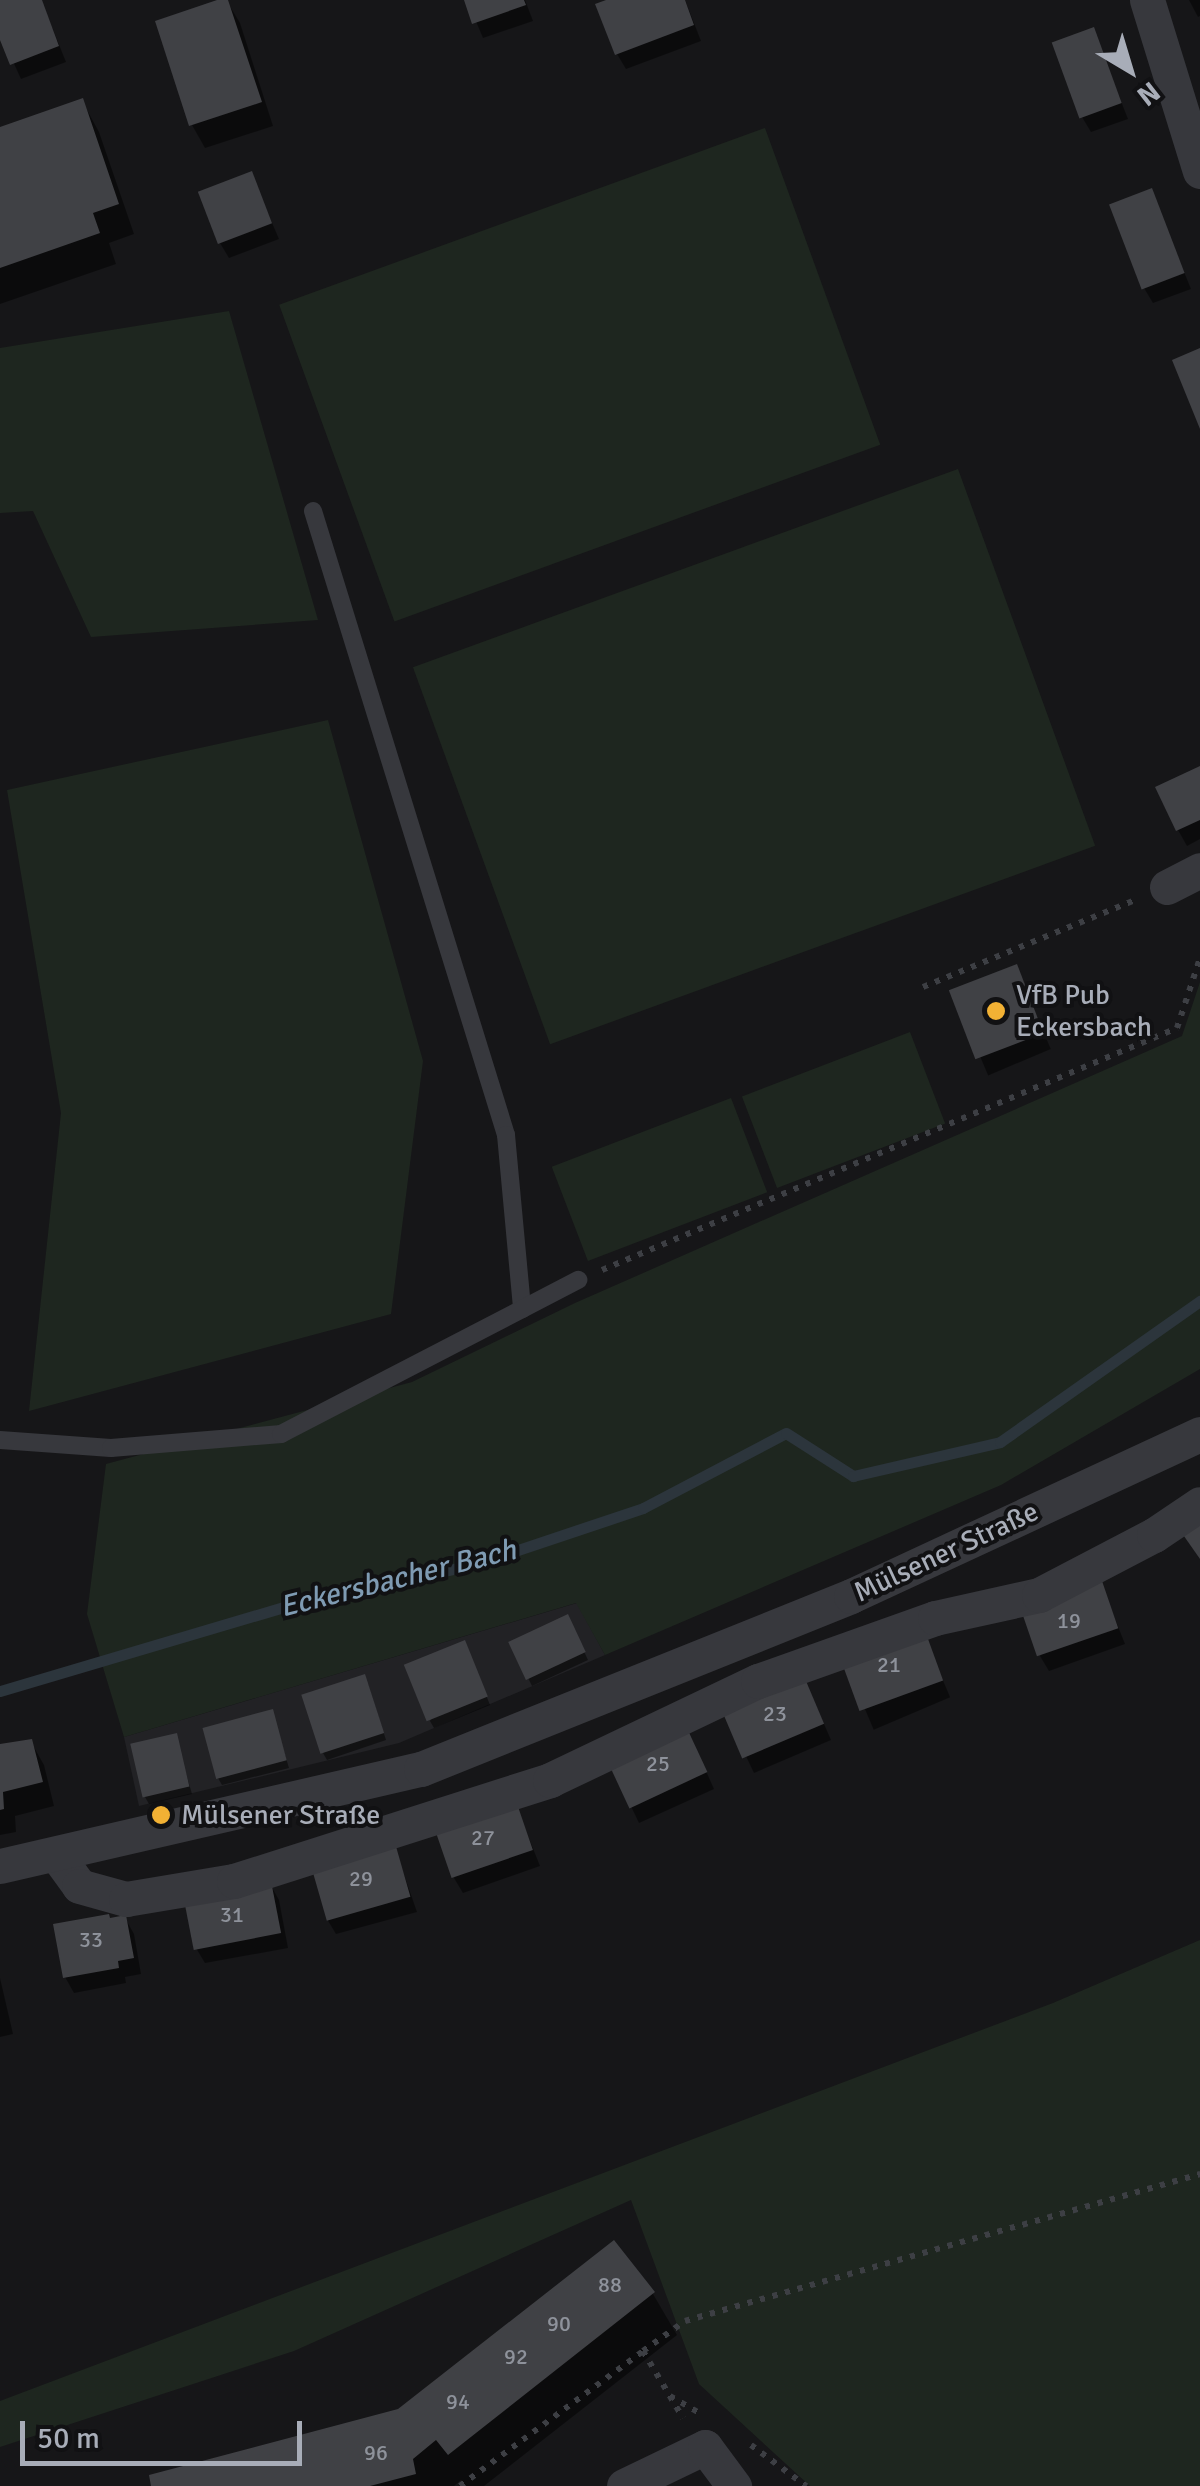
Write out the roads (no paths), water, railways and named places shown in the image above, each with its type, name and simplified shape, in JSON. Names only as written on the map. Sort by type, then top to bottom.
[{"type":"street","points":[[1147,0],[1200,171]]},
{"type":"street","points":[[1166,887],[1200,870]]},
{"type":"street","name":"Mülsener Straße","points":[[0,1866],[422,1769],[851,1596],[1200,1434]]},
{"type":"street","points":[[56,1854],[79,1886],[126,1899],[234,1881],[550,1780],[758,1681],[935,1618],[1039,1595],[1154,1536],[1200,1504]]},
{"type":"street","points":[[624,2486],[704,2447],[734,2486]]},
{"type":"lane","points":[[314,511],[506,1135],[522,1309]]},
{"type":"lane","points":[[0,1440],[110,1448],[281,1434],[578,1280]]},
{"type":"waterway","name":"Eckersbacher Bach","points":[[0,1691],[307,1600],[476,1564],[643,1508],[786,1433],[853,1476],[1000,1442],[1200,1301]]},
{"type":"place","name":"VfB Pub Eckersbach","points":[[996,1011]]},
{"type":"place","name":"Mülsener Straße","points":[[161,1815]]}]
